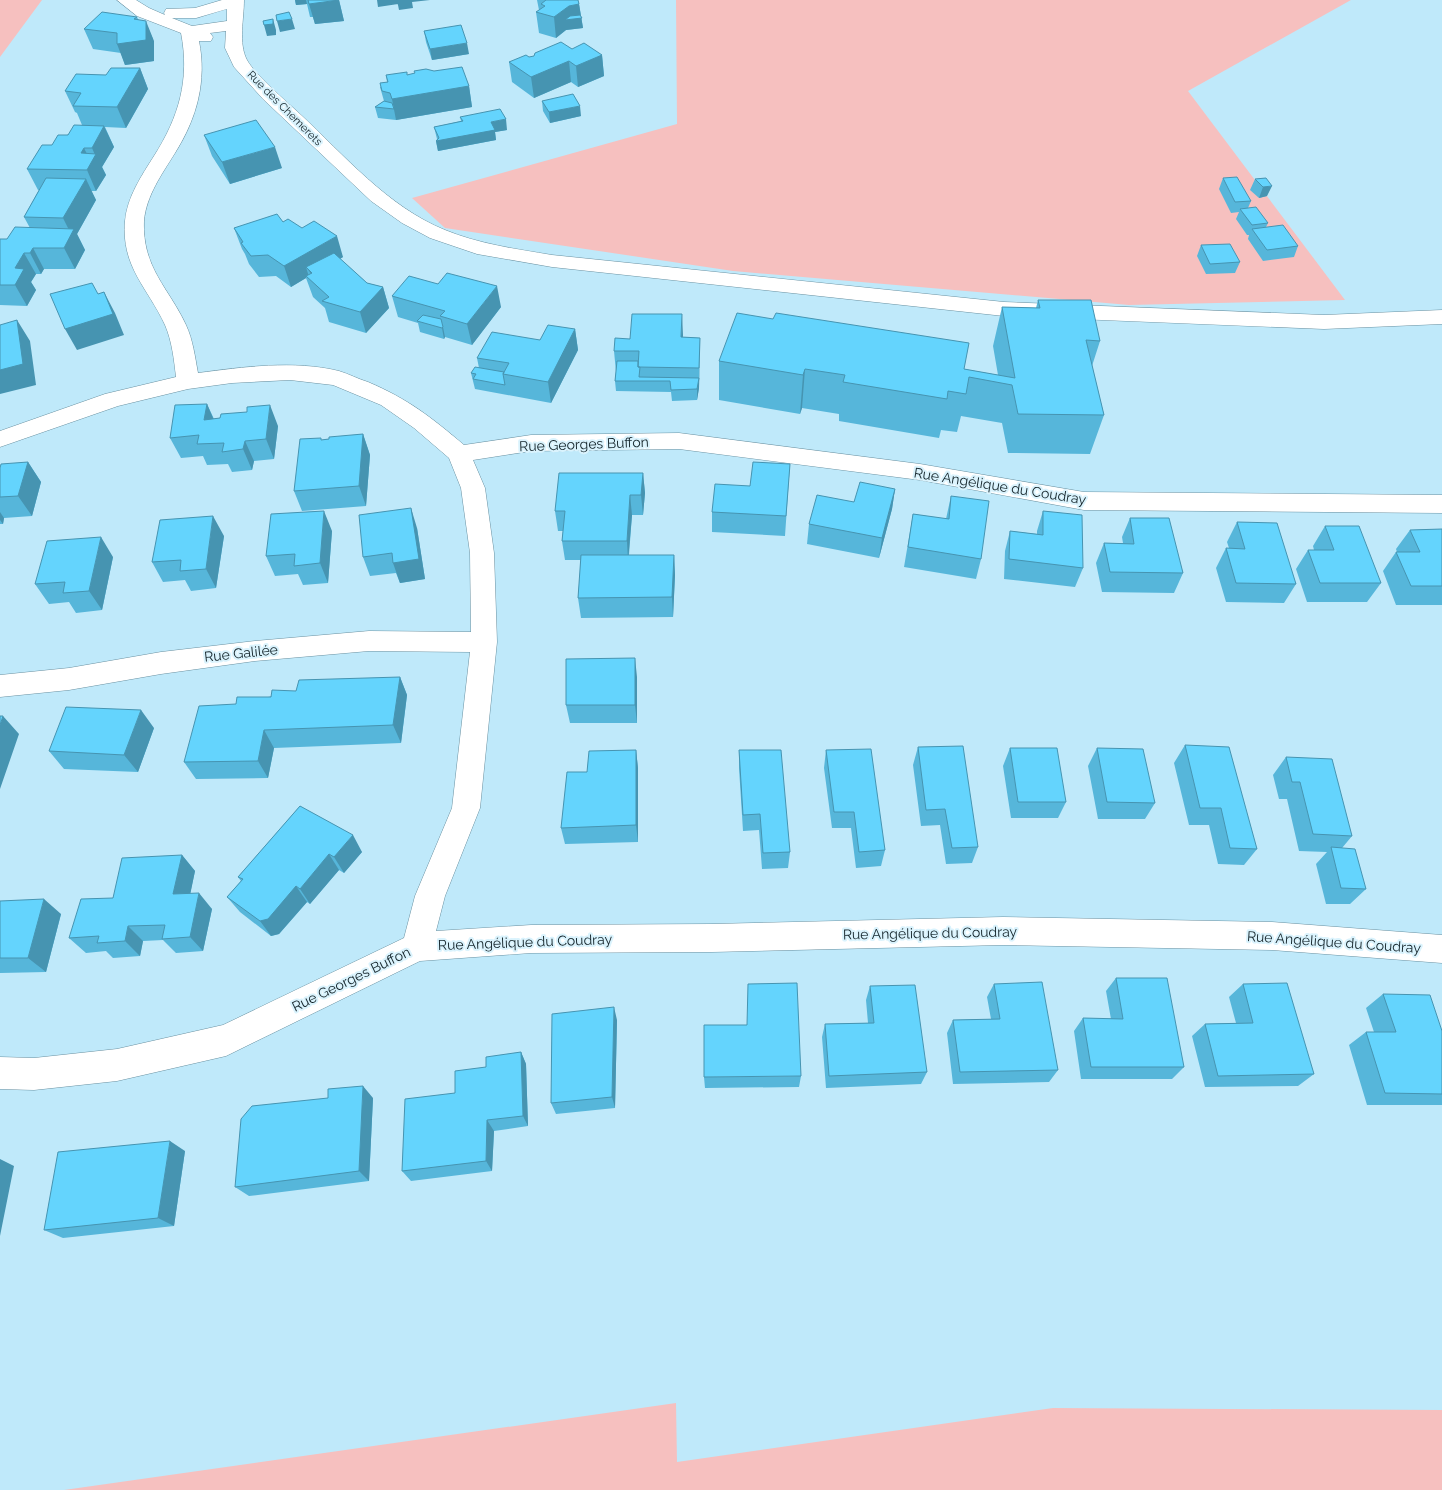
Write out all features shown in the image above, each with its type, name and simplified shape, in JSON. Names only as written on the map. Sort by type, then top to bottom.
[{"type":"street","points":[[125,0],[142,12],[234,48],[236,0],[196,13],[142,12]]},
{"type":"street","points":[[189,31],[235,25]]},
{"type":"street","points":[[188,382],[175,326],[152,288],[137,254],[134,233],[136,210],[149,178],[180,129],[190,103],[194,54],[189,31]]},
{"type":"street","name":"Rue des Chemerets","points":[[234,48],[240,63],[269,95],[378,197],[409,219],[437,234],[477,248],[581,264],[1004,308],[1324,322],[1442,317]]},
{"type":"street","name":"Rue Georges Buffon","points":[[0,438],[113,399],[188,382],[232,376],[290,373],[337,378],[389,400],[422,422],[459,454],[474,488],[482,553],[484,642],[466,808],[430,896],[417,947],[226,1040],[118,1065],[34,1074],[0,1074]]},
{"type":"street","name":"Rue Georges Buffon","points":[[459,454],[532,443],[679,441]]},
{"type":"street","name":"Rue Angélique du Coudray","points":[[679,441],[920,472],[1084,501],[1442,504]]},
{"type":"street","name":"Rue Galilée","points":[[0,686],[69,679],[161,663],[264,650],[369,641],[484,642]]},
{"type":"street","name":"Rue Angélique du Coudray","points":[[417,947],[531,939],[712,938],[1003,931],[1272,936],[1442,949]]},
{"type":"shaded area","points":[[0,0],[42,0],[0,57]]},
{"type":"shaded area","points":[[676,0],[1351,0],[1188,91],[1345,300],[1129,305],[733,271],[445,228],[412,198],[677,124]]},
{"type":"shaded area","points":[[676,1403],[677,1462],[1053,1408],[1442,1410],[1442,1490],[64,1490]]},
{"type":"building","points":[[308,0],[339,0],[309,4]]},
{"type":"building","points":[[546,0],[578,0],[579,4],[569,6],[554,17],[536,12],[545,6],[541,4]]},
{"type":"building","points":[[102,12],[137,17],[134,19],[146,21],[146,40],[117,44],[117,33],[84,29]]},
{"type":"building","points":[[289,12],[292,19],[277,21],[276,15]]},
{"type":"building","points":[[580,15],[582,18],[565,20],[570,16]]},
{"type":"building","points":[[273,19],[273,24],[264,25],[263,21]]},
{"type":"building","points":[[461,25],[467,43],[430,49],[424,31]]},
{"type":"building","points":[[561,42],[572,49],[584,43],[602,55],[576,66],[569,61],[531,77],[509,62],[526,55],[529,57],[534,56],[535,53]]},
{"type":"building","points":[[462,67],[469,86],[392,99],[390,93],[382,91],[380,83],[388,82],[386,75],[407,72],[407,75],[415,73],[414,71],[426,69],[434,71]]},
{"type":"building","points":[[111,68],[140,68],[117,107],[73,106],[81,93],[65,91],[76,74],[106,75]]},
{"type":"building","points":[[573,94],[580,106],[549,112],[542,101]]},
{"type":"building","points":[[384,101],[392,103],[394,109],[375,107]]},
{"type":"building","points":[[500,109],[506,119],[491,122],[495,130],[436,141],[439,138],[434,127],[463,121],[460,117]]},
{"type":"building","points":[[256,120],[275,147],[222,162],[204,135]]},
{"type":"building","points":[[74,125],[104,126],[92,148],[84,148],[81,153],[96,154],[87,170],[27,169],[42,145],[52,145],[58,135],[68,135]]},
{"type":"building","points":[[1237,177],[1251,201],[1235,202],[1223,178]]},
{"type":"building","points":[[46,178],[86,179],[63,218],[24,217]]},
{"type":"building","points":[[1266,178],[1272,186],[1263,187],[1255,179]]},
{"type":"building","points":[[1256,207],[1268,223],[1252,225],[1240,209]]},
{"type":"building","points":[[277,214],[283,222],[288,219],[302,228],[314,221],[337,236],[284,266],[268,255],[251,256],[241,243],[243,242],[234,228]]},
{"type":"building","points":[[1283,225],[1298,246],[1267,250],[1252,229]]},
{"type":"building","points":[[15,227],[74,229],[64,248],[33,248],[30,253],[24,253],[15,268],[24,269],[15,285],[0,285],[0,239],[7,239]]},
{"type":"building","points":[[1230,244],[1240,262],[1210,264],[1201,245]]},
{"type":"building","points":[[334,253],[367,283],[383,287],[360,312],[322,301],[329,297],[306,276],[312,273],[306,267]]},
{"type":"building","points":[[447,273],[497,286],[467,324],[440,316],[445,311],[392,296],[409,276],[438,284]]},
{"type":"building","points":[[92,283],[98,294],[104,292],[113,314],[65,329],[50,294]]},
{"type":"building","points":[[1038,300],[1091,300],[1100,341],[1086,340],[1104,415],[1018,414],[1012,385],[969,377],[966,394],[948,391],[947,399],[843,382],[845,375],[805,369],[803,375],[719,361],[737,313],[773,319],[776,313],[969,343],[964,369],[1015,378],[1002,307],[1040,308]]},
{"type":"building","points":[[632,314],[682,314],[681,337],[700,338],[699,368],[638,367],[639,351],[614,351],[615,338],[630,339]]},
{"type":"building","points":[[423,315],[441,319],[443,327],[417,321]]},
{"type":"building","points":[[17,320],[23,364],[0,370],[0,325]]},
{"type":"building","points":[[548,325],[575,329],[548,382],[503,374],[509,363],[477,358],[492,332],[540,340]]},
{"type":"building","points":[[617,361],[638,361],[638,367],[640,367],[639,377],[699,378],[697,389],[671,390],[670,381],[615,381]]},
{"type":"building","points":[[475,367],[504,372],[505,385],[473,379],[476,374],[471,373]]},
{"type":"building","points":[[207,404],[204,420],[220,418],[221,414],[247,412],[247,407],[270,405],[266,439],[245,441],[243,449],[222,452],[224,443],[197,444],[199,435],[170,438],[175,405]]},
{"type":"building","points":[[363,434],[359,486],[294,491],[300,439],[321,438],[321,440],[329,439],[329,437]]},
{"type":"building","points":[[28,462],[18,496],[0,497],[1,464]]},
{"type":"building","points":[[753,462],[790,464],[786,516],[712,512],[715,484],[750,486]]},
{"type":"building","points":[[559,473],[643,473],[641,495],[630,495],[627,541],[562,541],[565,511],[555,511]]},
{"type":"building","points":[[860,482],[895,489],[882,538],[809,524],[817,495],[854,502]]},
{"type":"building","points":[[951,496],[989,501],[981,559],[908,547],[913,514],[949,519]]},
{"type":"building","points":[[411,508],[419,559],[393,563],[392,553],[363,557],[359,515]]},
{"type":"building","points":[[324,511],[320,563],[294,566],[295,554],[266,556],[271,514]]},
{"type":"building","points":[[1043,511],[1082,515],[1083,568],[1009,559],[1010,531],[1043,535]]},
{"type":"building","points":[[213,516],[206,569],[180,571],[181,560],[152,562],[160,520]]},
{"type":"building","points":[[1130,518],[1169,518],[1183,573],[1110,572],[1104,543],[1134,544]]},
{"type":"building","points":[[1237,522],[1277,523],[1296,584],[1236,583],[1226,548],[1245,549]]},
{"type":"building","points":[[1325,526],[1359,526],[1381,583],[1320,583],[1308,550],[1334,550]]},
{"type":"building","points":[[1442,529],[1442,586],[1411,586],[1396,552],[1420,552],[1410,530]]},
{"type":"building","points":[[101,537],[89,591],[63,593],[65,582],[35,584],[47,541]]},
{"type":"building","points":[[581,555],[674,555],[672,597],[578,598]]},
{"type":"building","points":[[635,658],[635,705],[566,705],[566,659]]},
{"type":"building","points":[[400,677],[393,725],[264,730],[258,761],[184,762],[199,706],[236,704],[237,697],[271,697],[272,690],[296,691],[299,680]]},
{"type":"building","points":[[66,707],[141,710],[124,755],[49,751]]},
{"type":"building","points":[[1185,745],[1229,747],[1257,849],[1230,848],[1221,808],[1200,808]]},
{"type":"building","points":[[963,746],[978,847],[952,848],[945,809],[926,810],[918,747]]},
{"type":"building","points":[[1010,748],[1057,748],[1066,802],[1018,802]]},
{"type":"building","points":[[1097,748],[1143,749],[1155,803],[1107,802]]},
{"type":"building","points":[[871,749],[885,850],[859,852],[854,812],[834,812],[826,750]]},
{"type":"building","points":[[636,750],[636,825],[561,828],[567,772],[587,772],[589,751]]},
{"type":"building","points":[[739,750],[781,750],[790,852],[763,853],[760,814],[743,815]]},
{"type":"building","points":[[1286,757],[1332,759],[1352,836],[1313,834],[1300,782],[1292,782]]},
{"type":"building","points":[[300,806],[353,835],[334,857],[329,854],[300,889],[296,886],[268,919],[260,921],[227,897],[243,879],[238,877]]},
{"type":"building","points":[[1331,847],[1355,849],[1366,889],[1341,888]]},
{"type":"building","points":[[182,855],[173,894],[199,893],[190,937],[162,939],[165,925],[128,926],[125,941],[97,943],[99,936],[69,938],[81,899],[113,898],[122,858]]},
{"type":"building","points":[[44,899],[28,958],[0,958],[0,901]]},
{"type":"building","points":[[1116,978],[1167,978],[1184,1067],[1091,1067],[1083,1018],[1123,1019]]},
{"type":"building","points":[[1042,982],[1058,1070],[960,1072],[953,1020],[1000,1019],[994,984]]},
{"type":"building","points":[[797,983],[801,1076],[704,1077],[704,1025],[747,1025],[748,984]]},
{"type":"building","points":[[1287,983],[1314,1074],[1218,1076],[1205,1024],[1253,1023],[1243,984]]},
{"type":"building","points":[[915,985],[927,1072],[829,1076],[825,1024],[874,1023],[870,986]]},
{"type":"building","points":[[1383,994],[1430,995],[1442,1031],[1442,1094],[1385,1093],[1366,1032],[1396,1032]]},
{"type":"building","points":[[614,1007],[612,1097],[551,1103],[552,1014]]},
{"type":"building","points":[[521,1052],[523,1116],[487,1120],[486,1161],[402,1171],[405,1099],[455,1093],[455,1071],[486,1067],[486,1057]]},
{"type":"building","points":[[363,1086],[359,1171],[235,1187],[241,1119],[252,1106],[328,1098],[328,1089]]},
{"type":"building","points":[[170,1141],[158,1218],[44,1230],[58,1152]]}]
